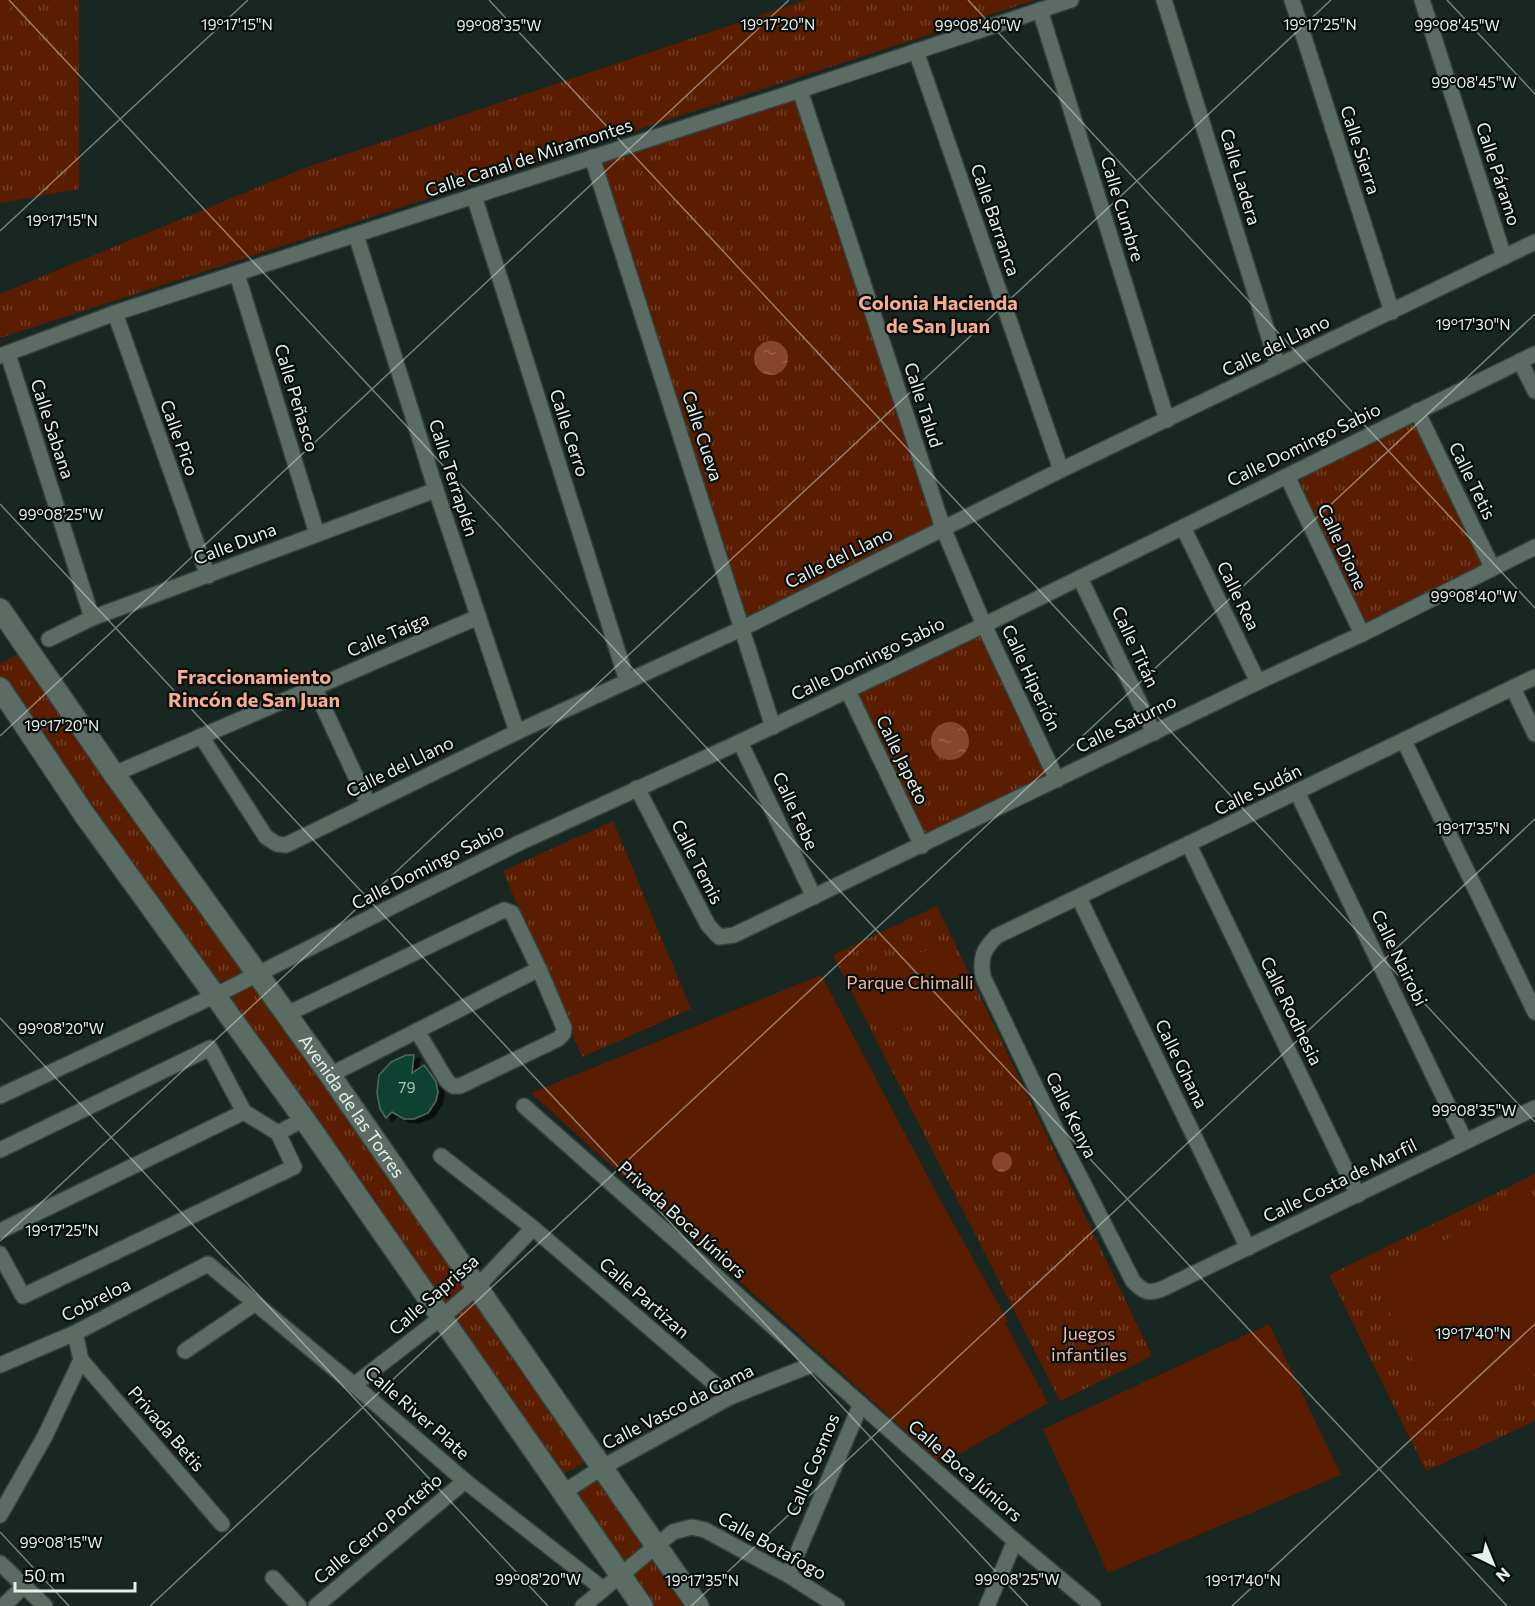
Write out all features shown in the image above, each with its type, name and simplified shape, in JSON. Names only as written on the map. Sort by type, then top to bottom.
[{"type":"street","name":"Calle Canal de Miramontes","points":[[4,355],[115,313],[1071,0]]},
{"type":"street","name":"Calle Ladera","points":[[1164,0],[1278,366]]},
{"type":"street","name":"Calle Sierra","points":[[1292,0],[1392,312]]},
{"type":"street","name":"Calle Páramo","points":[[1422,0],[1504,257]]},
{"type":"street","name":"Calle Cumbre","points":[[1040,10],[1167,420]]},
{"type":"street","name":"Calle Barranca","points":[[916,51],[1061,470]]},
{"type":"street","name":"Calle Talud","points":[[800,90],[944,528],[984,625]]},
{"type":"street","name":"Calle Cueva","points":[[592,157],[773,727]]},
{"type":"street","name":"Calle Cerro","points":[[474,196],[627,681]]},
{"type":"street","name":"Calle Terraplén","points":[[356,235],[436,490],[517,732]]},
{"type":"street","name":"Calle del Llano","points":[[201,736],[266,837],[277,844],[286,845],[517,732],[743,628],[1061,470],[1535,242]]},
{"type":"street","name":"Calle Peñasco","points":[[237,274],[317,534]]},
{"type":"street","name":"Calle Pico","points":[[115,313],[208,576]]},
{"type":"street","name":"Calle Domingo Sabio","points":[[0,1096],[216,995],[519,843],[848,691],[1535,354]]},
{"type":"street","name":"Calle Sabana","points":[[4,355],[92,618]]},
{"type":"street","points":[[1520,361],[1535,392]]},
{"type":"street","name":"Calle Tetis","points":[[1417,411],[1492,567]]},
{"type":"street","name":"Calle Dione","points":[[1287,476],[1362,634]]},
{"type":"street","name":"Calle Duna","points":[[50,639],[92,618],[436,490]]},
{"type":"street","name":"Calle Rea","points":[[1183,526],[1258,682]]},
{"type":"street","name":"Calle Saturno","points":[[734,935],[1362,634],[1535,547]]},
{"type":"street","name":"Calle Titán","points":[[1080,578],[1154,733]]},
{"type":"street","name":"Avenida de las Torres","points":[[0,609],[114,774],[330,1075],[698,1606]]},
{"type":"street","name":"Calle Taiga","points":[[114,774],[478,617]]},
{"type":"street","name":"Calle Hiperión","points":[[984,625],[1057,780]]},
{"type":"street","name":"Calle Sudán","points":[[997,936],[1535,677]]},
{"type":"street","points":[[314,687],[368,804]]},
{"type":"street","points":[[0,688],[84,814],[304,1119],[642,1606]]},
{"type":"street","points":[[1513,688],[1535,734]]},
{"type":"street","name":"Calle Japeto","points":[[848,691],[922,846]]},
{"type":"street","points":[[1404,741],[1535,1012]]},
{"type":"street","name":"Calle Febe","points":[[740,742],[814,897]]},
{"type":"street","name":"Calle Temis","points":[[637,788],[708,925],[719,937],[734,935]]},
{"type":"street","name":"Calle Nairobi","points":[[1297,792],[1465,1141]]},
{"type":"street","name":"Calle Rodhesia","points":[[1189,845],[1358,1195]]},
{"type":"street","name":"Calle Ghana","points":[[1079,898],[1248,1248]]},
{"type":"street","points":[[287,1014],[504,910],[512,913],[564,1028],[563,1034],[558,1039],[460,1086],[453,1086],[447,1081],[417,1030]]},
{"type":"street","name":"Calle Kenya","points":[[997,936],[982,953],[983,977],[1058,1134],[1133,1281],[1141,1290],[1151,1293],[1162,1289]]},
{"type":"street","points":[[330,1075],[539,969]]},
{"type":"street","points":[[0,1150],[210,1048],[244,1112],[278,1133],[294,1167],[23,1296],[0,1254]]},
{"type":"street","name":"Privada Boca Júniors","points":[[524,1106],[814,1364]]},
{"type":"street","name":"Calle Costa de Marfil","points":[[1162,1289],[1535,1108]]},
{"type":"street","points":[[0,1231],[244,1112]]},
{"type":"street","points":[[278,1133],[304,1119]]},
{"type":"street","name":"Calle Partizan","points":[[441,1156],[533,1228],[730,1397]]},
{"type":"street","name":"Calle Saprissa","points":[[354,1385],[477,1287],[533,1228]]},
{"type":"street","name":"Calle River Plate","points":[[208,1264],[465,1481],[603,1589]]},
{"type":"street","name":"Cobreloa","points":[[0,1365],[75,1333],[208,1264]]},
{"type":"street","points":[[185,1352],[255,1304]]},
{"type":"street","points":[[0,1515],[45,1436],[81,1360],[75,1333]]},
{"type":"street","name":"Privada Betis","points":[[81,1360],[222,1524]]},
{"type":"street","name":"Calle Vasco da Gama","points":[[564,1492],[601,1468],[730,1397],[814,1364]]},
{"type":"street","name":"Calle Boca Júniors","points":[[814,1364],[1015,1541],[1093,1606]]},
{"type":"street","name":"Calle Cosmos","points":[[788,1575],[861,1404]]},
{"type":"street","name":"Calle Cerro Porteño","points":[[316,1606],[465,1481]]},
{"type":"street","name":"Calle Botafogo","points":[[583,1606],[679,1529],[699,1528],[788,1575],[837,1606]]},
{"type":"street","points":[[987,1606],[1015,1541]]},
{"type":"street","points":[[0,1563],[45,1606]]},
{"type":"street","points":[[273,1578],[299,1606]]},
{"type":"street","points":[[3,1606],[24,1586]]},
{"type":"green space","points":[[0,0],[79,0],[79,189],[0,203]]},
{"type":"green space","points":[[0,0],[21,0],[0,16]]},
{"type":"green space","points":[[806,0],[1035,0],[0,338],[0,294],[302,169]]},
{"type":"green space","points":[[798,97],[935,526],[749,622],[599,161]]},
{"type":"green space","points":[[1418,422],[1488,572],[1364,631],[1295,480]]},
{"type":"green space","points":[[983,628],[1055,779],[922,844],[852,692]]},
{"type":"green space","points":[[22,651],[246,971],[214,985],[0,680],[0,664]]},
{"type":"green space","points":[[613,821],[691,1009],[582,1057],[503,871]]},
{"type":"green space","name":"Parque Chimalli","points":[[937,906],[1152,1356],[1060,1401],[833,955]]},
{"type":"green space","points":[[946,941],[972,994],[886,1037],[859,982]]},
{"type":"green space","points":[[821,975],[944,1207],[1008,1321],[1005,1323],[1048,1403],[942,1464],[531,1093]]},
{"type":"green space","points":[[259,979],[476,1281],[433,1316],[220,998]]},
{"type":"green space","points":[[1535,1174],[1535,1421],[1426,1471],[1329,1275]]},
{"type":"green space","points":[[1535,1196],[1535,1374],[1442,1420],[1372,1276]]},
{"type":"green space","points":[[481,1288],[596,1457],[546,1483],[439,1324]]},
{"type":"green space","points":[[1269,1324],[1341,1475],[1108,1573],[1043,1429]]},
{"type":"green space","points":[[608,1460],[660,1533],[611,1574],[553,1491]]},
{"type":"green space","points":[[668,1546],[711,1606],[633,1606],[620,1586]]},
{"type":"water","points":[[771,341],[783,346],[788,358],[783,370],[771,375],[759,370],[754,358],[759,346]]},
{"type":"water","points":[[950,722],[963,728],[969,741],[963,754],[950,760],[937,754],[931,741],[937,728]]},
{"type":"water","points":[[1002,1152],[1009,1155],[1012,1162],[1009,1169],[1002,1172],[995,1169],[992,1162],[995,1155]]},
{"type":"building","points":[[406,1055],[414,1055],[412,1073],[424,1065],[436,1082],[438,1092],[436,1101],[428,1113],[414,1119],[404,1119],[392,1112],[386,1118],[380,1109],[377,1093],[379,1075],[391,1062]]},
{"type":"district","name":"Colonia Hacienda de San Juan","points":[[938,314]]},
{"type":"district","name":"Fraccionamiento Rincón de San Juan","points":[[254,688]]},
{"type":"park label","name":"Juegos infantiles","points":[[1089,1344]]}]
